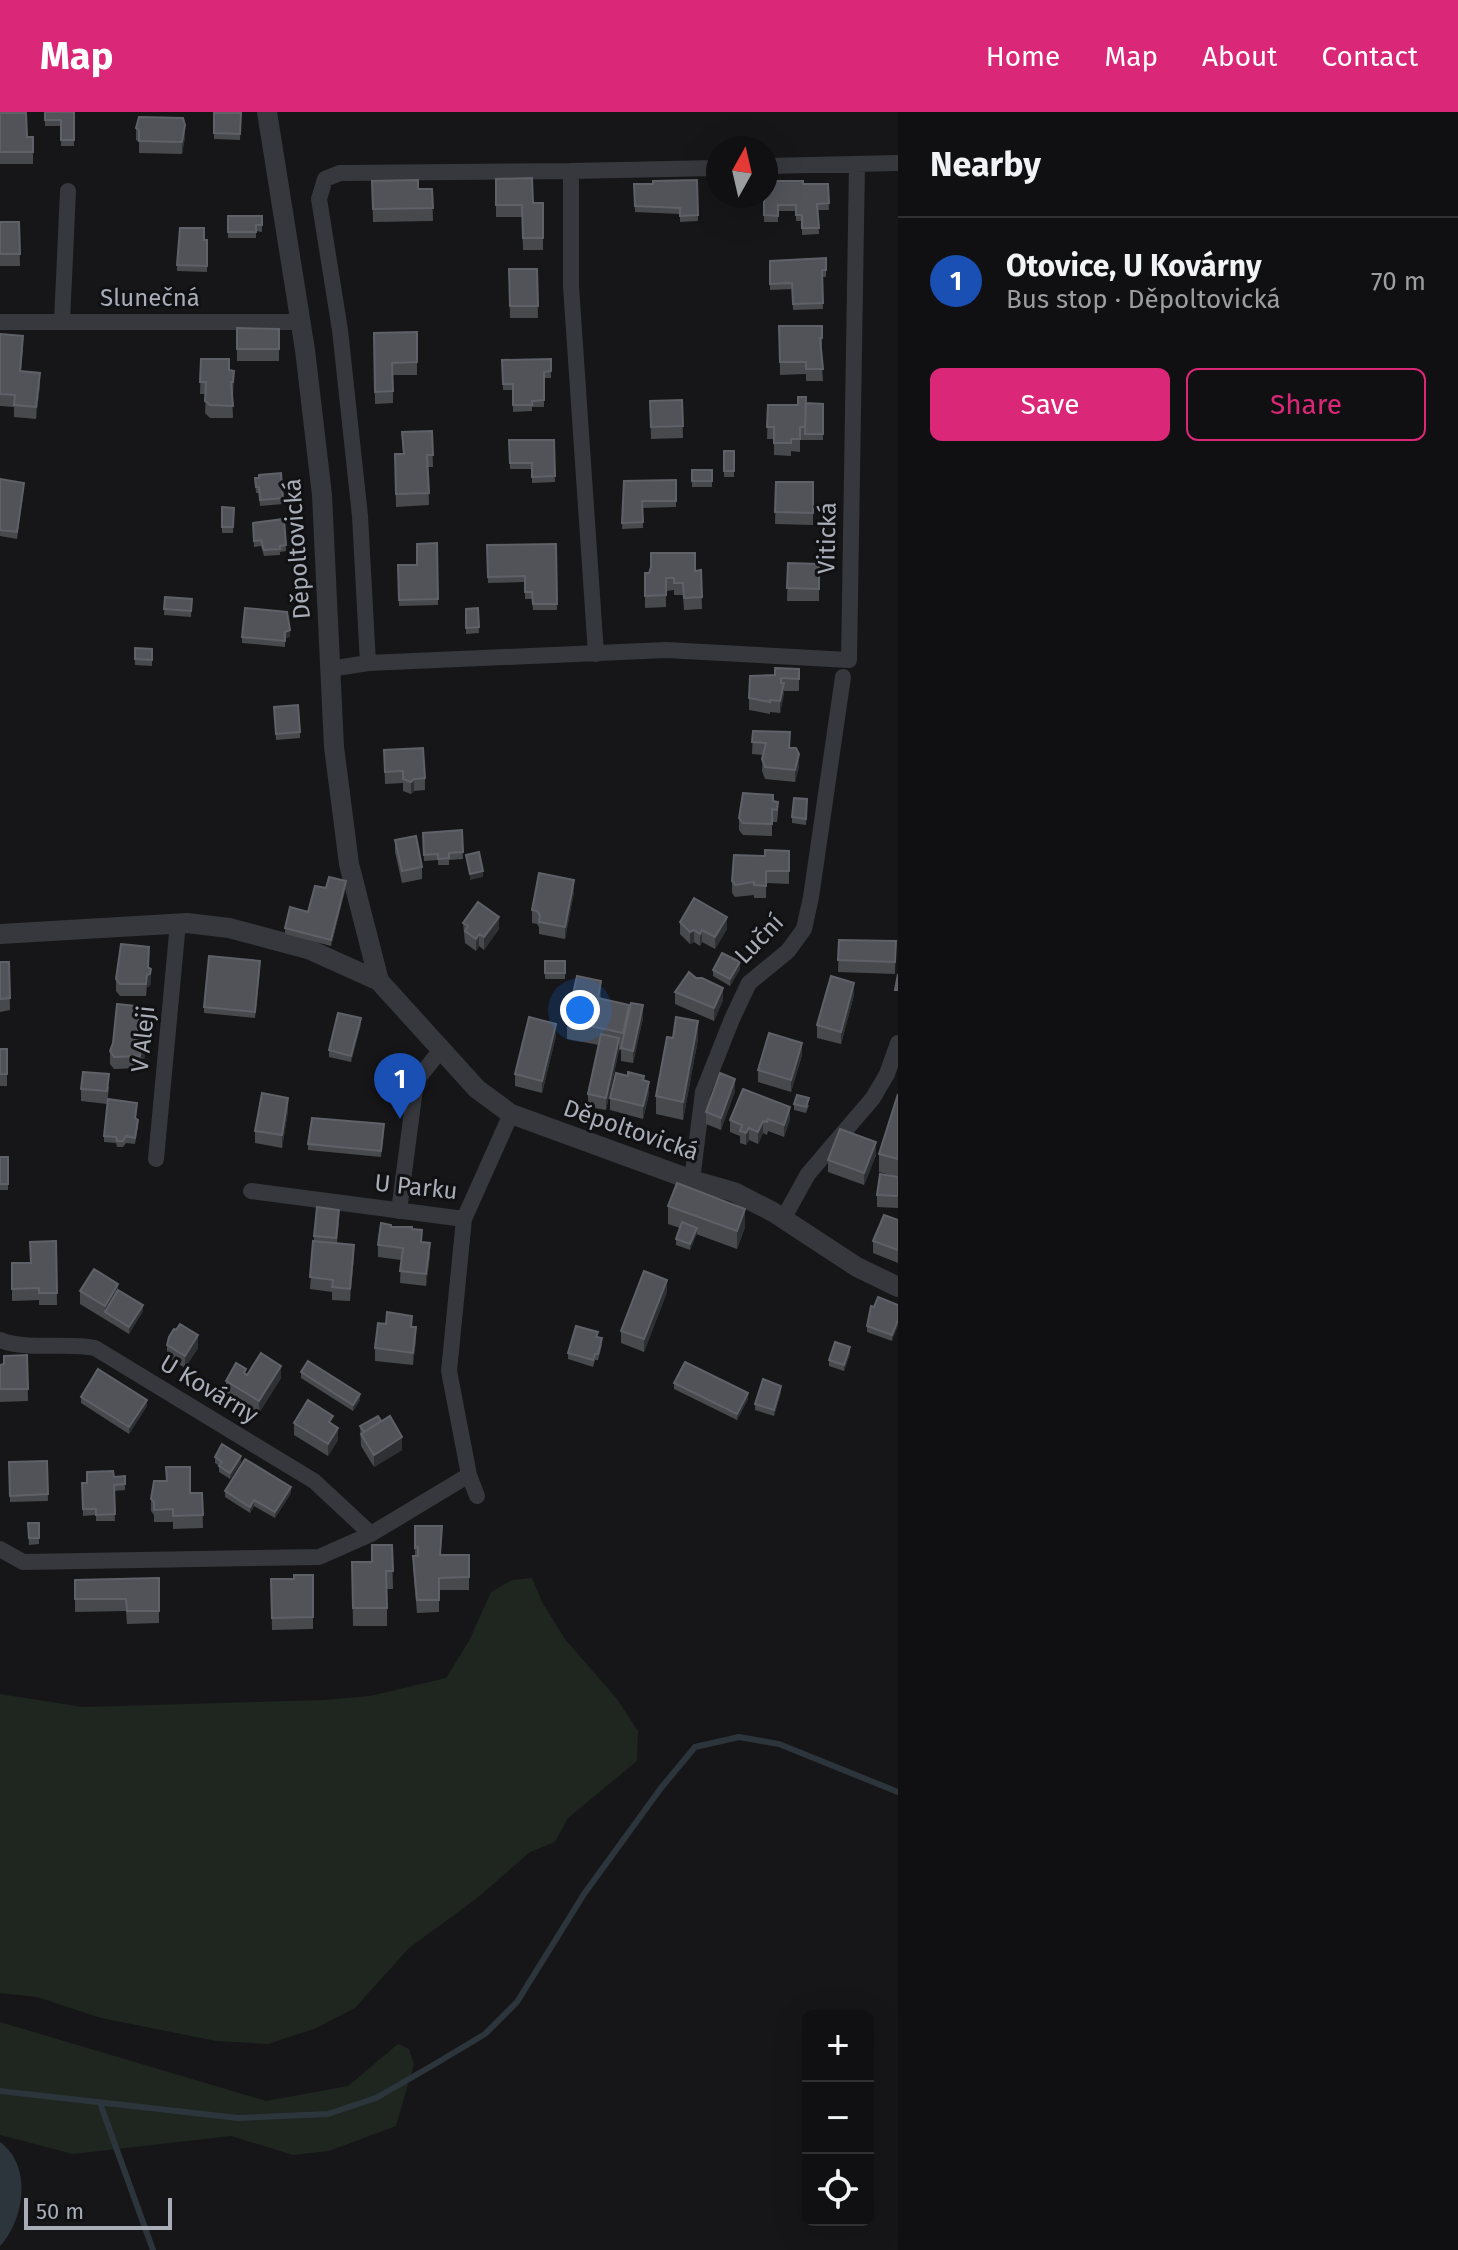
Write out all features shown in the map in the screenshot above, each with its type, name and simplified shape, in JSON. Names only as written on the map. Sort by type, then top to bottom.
[{"type":"street","name":"Děpoltovická","points":[[267,112],[300,322],[322,495],[334,747],[349,864],[379,981]]},
{"type":"street","points":[[778,166],[898,163]]},
{"type":"street","name":"Vitická","points":[[330,669],[368,663],[666,650],[849,660],[857,164]]},
{"type":"street","points":[[368,663],[360,516],[340,330],[319,199],[325,179],[340,173],[706,168]]},
{"type":"street","points":[[571,171],[571,286],[596,654]]},
{"type":"street","points":[[62,322],[68,191]]},
{"type":"street","name":"Slunečná","points":[[0,322],[300,322]]},
{"type":"street","name":"Luční","points":[[692,1180],[703,1092],[732,1019],[749,983],[788,951],[804,929],[843,677]]},
{"type":"street","name":"Děpoltovická","points":[[0,934],[178,923],[229,928],[308,949],[379,981],[477,1089],[511,1114],[692,1180],[734,1192],[783,1219],[857,1267],[898,1287]]},
{"type":"street","name":"V Aleji","points":[[156,1159],[178,923]]},
{"type":"street","points":[[783,1219],[808,1174],[873,1098],[887,1074],[898,1043]]},
{"type":"street","points":[[399,1211],[416,1081],[440,1051]]},
{"type":"street","name":"U Parku","points":[[251,1191],[464,1219],[511,1114]]},
{"type":"street","points":[[464,1219],[449,1371],[469,1475],[477,1496]]},
{"type":"street","name":"U Kovárny","points":[[0,1340],[11,1344],[74,1344],[95,1348],[314,1481],[371,1534]]},
{"type":"street","points":[[0,1549],[23,1562],[319,1557],[371,1534],[469,1475]]},
{"type":"shaded area","points":[[532,1578],[542,1602],[565,1639],[617,1699],[638,1731],[637,1761],[568,1818],[555,1842],[530,1852],[476,1899],[409,1948],[355,2008],[314,2029],[268,2044],[216,2041],[101,2018],[37,1997],[0,1993],[0,1694],[83,1707],[370,1696],[446,1678],[469,1641],[491,1592],[512,1580]]},
{"type":"shaded area","points":[[0,2022],[266,2101],[348,2086],[398,2044],[409,2049],[414,2064],[396,2126],[329,2151],[293,2155],[231,2136],[73,2154],[0,2135]]},
{"type":"shaded area","points":[[0,2142],[17,2164],[21,2192],[15,2222],[0,2246]]},
{"type":"building","points":[[45,112],[74,112],[74,140],[61,140],[61,120],[45,120]]},
{"type":"building","points":[[0,113],[26,113],[27,137],[33,137],[33,152],[0,152]]},
{"type":"building","points":[[214,113],[241,113],[240,134],[214,133]]},
{"type":"building","points":[[139,117],[183,118],[182,142],[139,141],[139,130],[136,128]]},
{"type":"building","points":[[532,178],[533,203],[543,203],[543,238],[523,238],[522,205],[496,205],[496,179]]},
{"type":"building","points":[[418,180],[418,189],[432,189],[433,208],[373,209],[372,181]]},
{"type":"building","points":[[697,180],[698,215],[680,216],[680,208],[635,206],[634,184]]},
{"type":"building","points":[[778,181],[828,184],[829,203],[817,204],[819,228],[802,228],[802,215],[796,215],[796,205],[778,205]]},
{"type":"building","points":[[764,208],[778,208],[778,216],[764,215]]},
{"type":"building","points":[[228,216],[262,216],[262,225],[256,225],[256,232],[228,232]]},
{"type":"building","points":[[0,222],[19,222],[20,254],[0,254]]},
{"type":"building","points":[[180,228],[204,228],[207,266],[177,265]]},
{"type":"building","points":[[826,258],[826,270],[822,270],[823,303],[793,304],[792,283],[770,284],[770,261]]},
{"type":"building","points":[[509,269],[537,269],[538,306],[510,306]]},
{"type":"building","points":[[779,326],[822,326],[823,369],[806,369],[806,362],[780,362]]},
{"type":"building","points":[[237,328],[279,329],[279,349],[237,349]]},
{"type":"building","points":[[417,332],[417,362],[392,363],[393,391],[375,392],[374,333]]},
{"type":"building","points":[[0,334],[23,336],[20,371],[40,373],[36,407],[14,405],[15,395],[0,394]]},
{"type":"building","points":[[201,359],[229,359],[229,370],[234,371],[231,382],[233,406],[210,405],[205,401],[206,382],[200,382]]},
{"type":"building","points":[[551,359],[551,371],[544,372],[544,400],[532,401],[532,405],[513,405],[513,384],[503,384],[502,360]]},
{"type":"building","points":[[798,397],[806,397],[805,427],[800,427],[800,439],[791,439],[791,443],[774,443],[774,427],[767,427],[768,405],[798,405]]},
{"type":"building","points":[[682,400],[683,426],[651,427],[650,401]]},
{"type":"building","points":[[806,403],[823,404],[823,434],[805,434]]},
{"type":"building","points":[[432,431],[433,455],[427,455],[429,493],[396,494],[395,454],[404,454],[402,432]]},
{"type":"building","points":[[509,440],[554,440],[555,476],[532,477],[532,463],[510,463]]},
{"type":"building","points":[[724,451],[734,451],[734,471],[724,471]]},
{"type":"building","points":[[692,470],[712,470],[712,481],[692,481]]},
{"type":"building","points":[[281,473],[283,498],[260,500],[255,478]]},
{"type":"building","points":[[0,479],[24,483],[17,532],[0,530]]},
{"type":"building","points":[[676,480],[676,501],[642,501],[643,522],[622,523],[624,481]]},
{"type":"building","points":[[776,482],[813,482],[813,513],[775,512]]},
{"type":"building","points":[[222,507],[234,508],[233,527],[222,527]]},
{"type":"building","points":[[284,519],[286,545],[280,546],[280,549],[264,550],[261,540],[254,541],[253,523]]},
{"type":"building","points":[[437,543],[438,599],[399,600],[398,565],[417,565],[417,544]]},
{"type":"building","points":[[556,544],[557,604],[533,604],[532,592],[525,592],[525,576],[488,577],[487,545]]},
{"type":"building","points":[[651,553],[695,553],[695,571],[701,570],[702,597],[684,598],[683,583],[674,583],[674,578],[666,578],[666,595],[645,596],[645,573],[649,573],[651,567]]},
{"type":"building","points":[[788,563],[819,564],[819,589],[787,588]]},
{"type":"building","points":[[165,597],[192,599],[191,611],[164,609]]},
{"type":"building","points":[[245,608],[287,612],[290,630],[285,632],[285,641],[242,637]]},
{"type":"building","points":[[478,608],[479,627],[466,628],[466,609]]},
{"type":"building","points":[[135,648],[152,649],[152,660],[135,659]]},
{"type":"building","points":[[775,668],[799,669],[799,679],[781,678],[781,683],[784,683],[780,701],[749,698],[750,676],[775,675]]},
{"type":"building","points":[[298,705],[300,732],[276,734],[274,707]]},
{"type":"building","points":[[753,731],[790,732],[789,748],[796,748],[799,754],[795,770],[765,767],[762,759],[766,743],[752,742]]},
{"type":"building","points":[[423,748],[425,778],[411,782],[403,779],[403,771],[385,772],[384,750]]},
{"type":"building","points":[[743,793],[773,795],[773,801],[778,802],[777,810],[772,809],[772,824],[743,823],[739,818]]},
{"type":"building","points":[[794,798],[807,799],[806,819],[792,817]]},
{"type":"building","points":[[462,830],[463,852],[449,853],[449,858],[438,859],[438,854],[424,855],[423,833]]},
{"type":"building","points":[[416,836],[422,867],[402,871],[395,840]]},
{"type":"building","points":[[765,850],[789,851],[789,871],[766,871],[766,886],[754,885],[754,882],[735,885],[732,881],[734,855],[765,856]]},
{"type":"building","points":[[479,852],[483,871],[470,874],[466,855]]},
{"type":"building","points":[[539,873],[574,880],[565,927],[539,922],[540,916],[532,910]]},
{"type":"building","points":[[329,877],[346,881],[331,940],[285,928],[290,907],[308,912],[315,886],[326,888]]},
{"type":"building","points":[[694,898],[727,917],[715,937],[702,930],[700,934],[694,930],[690,932],[680,922]]},
{"type":"building","points":[[478,902],[499,917],[484,937],[479,934],[476,939],[465,931],[468,926],[463,923]]},
{"type":"building","points":[[839,940],[896,941],[895,962],[838,960]]},
{"type":"building","points":[[121,944],[149,947],[148,967],[151,969],[146,984],[120,984],[116,979]]},
{"type":"building","points":[[722,953],[740,962],[730,979],[713,970]]},
{"type":"building","points":[[209,956],[260,961],[255,1012],[204,1007]]},
{"type":"building","points":[[545,961],[565,961],[565,973],[545,973]]},
{"type":"building","points":[[0,962],[9,962],[10,998],[0,999]]},
{"type":"building","points":[[689,972],[696,978],[723,988],[714,1008],[675,992]]},
{"type":"building","points":[[577,976],[601,981],[598,998],[629,1005],[623,1033],[567,1021]]},
{"type":"building","points":[[831,976],[854,983],[841,1032],[817,1025]]},
{"type":"building","points":[[631,1003],[643,1005],[633,1051],[621,1048]]},
{"type":"building","points":[[117,1004],[145,1007],[141,1040],[145,1046],[141,1048],[140,1056],[114,1057],[110,1051]]},
{"type":"building","points":[[338,1013],[361,1018],[351,1056],[329,1050]]},
{"type":"building","points":[[529,1017],[556,1024],[542,1081],[515,1074]]},
{"type":"building","points":[[676,1017],[698,1021],[683,1102],[656,1096],[667,1037],[673,1038]]},
{"type":"building","points":[[769,1033],[802,1043],[791,1080],[758,1070]]},
{"type":"building","points":[[601,1034],[619,1038],[606,1098],[588,1094]]},
{"type":"building","points":[[0,1049],[7,1049],[7,1074],[0,1074]]},
{"type":"building","points":[[83,1072],[109,1074],[107,1091],[81,1089]]},
{"type":"building","points":[[628,1072],[644,1076],[643,1080],[649,1082],[643,1106],[610,1098],[616,1073],[628,1076]]},
{"type":"building","points":[[720,1073],[735,1079],[721,1118],[706,1112]]},
{"type":"building","points":[[743,1089],[790,1107],[784,1125],[768,1119],[767,1122],[763,1121],[758,1132],[749,1128],[746,1133],[740,1131],[742,1125],[730,1120]]},
{"type":"building","points":[[262,1093],[288,1098],[282,1135],[255,1131]]},
{"type":"building","points":[[898,1094],[898,1159],[879,1154]]},
{"type":"building","points":[[797,1095],[809,1098],[806,1107],[794,1104]]},
{"type":"building","points":[[108,1099],[137,1103],[135,1138],[126,1136],[123,1141],[117,1141],[116,1137],[104,1136]]},
{"type":"building","points":[[312,1118],[384,1124],[381,1151],[308,1144]]},
{"type":"building","points":[[840,1129],[876,1142],[864,1173],[828,1160]]},
{"type":"building","points":[[0,1157],[8,1157],[8,1184],[0,1184]]},
{"type":"building","points":[[880,1174],[898,1177],[898,1196],[877,1195]]},
{"type":"building","points":[[677,1183],[745,1209],[737,1231],[668,1206]]},
{"type":"building","points":[[317,1207],[339,1210],[336,1238],[314,1236]]},
{"type":"building","points":[[884,1215],[898,1220],[898,1250],[873,1241]]},
{"type":"building","points":[[682,1222],[697,1228],[690,1244],[676,1239]]},
{"type":"building","points":[[381,1223],[422,1230],[421,1242],[430,1243],[426,1274],[400,1271],[403,1248],[378,1245]]},
{"type":"building","points":[[56,1241],[57,1293],[39,1293],[39,1288],[12,1289],[12,1263],[31,1263],[30,1242]]},
{"type":"building","points":[[313,1241],[354,1245],[350,1289],[332,1287],[333,1280],[310,1277]]},
{"type":"building","points":[[94,1269],[118,1284],[105,1306],[80,1291]]},
{"type":"building","points":[[644,1271],[667,1280],[644,1339],[621,1331]]},
{"type":"building","points":[[118,1290],[143,1305],[129,1327],[105,1312]]},
{"type":"building","points":[[878,1297],[898,1305],[898,1320],[892,1335],[867,1326],[871,1306],[874,1307]]},
{"type":"building","points":[[387,1312],[412,1316],[411,1327],[416,1327],[413,1353],[375,1348],[378,1323],[386,1324]]},
{"type":"building","points":[[180,1324],[198,1335],[185,1356],[167,1345],[169,1337]]},
{"type":"building","points":[[576,1326],[598,1332],[596,1337],[602,1338],[593,1360],[568,1353]]},
{"type":"building","points":[[835,1342],[850,1347],[844,1365],[829,1360]]},
{"type":"building","points":[[261,1353],[281,1366],[259,1401],[226,1381],[236,1363],[246,1369],[244,1373],[247,1375]]},
{"type":"building","points":[[27,1355],[28,1389],[0,1389],[0,1365],[4,1364],[4,1356]]},
{"type":"building","points":[[308,1361],[360,1394],[353,1405],[301,1372]]},
{"type":"building","points":[[685,1362],[748,1393],[737,1414],[674,1383]]},
{"type":"building","points":[[98,1369],[147,1400],[129,1427],[81,1397]]},
{"type":"building","points":[[763,1379],[781,1386],[774,1410],[755,1404]]},
{"type":"building","points":[[308,1400],[333,1416],[329,1422],[338,1428],[328,1444],[294,1423]]},
{"type":"building","points":[[378,1416],[381,1421],[364,1432],[360,1426]]},
{"type":"building","points":[[390,1416],[402,1437],[374,1455],[361,1434]]},
{"type":"building","points":[[222,1444],[241,1456],[230,1473],[219,1466],[222,1462],[215,1457]]},
{"type":"building","points":[[245,1459],[291,1487],[275,1512],[254,1500],[250,1507],[225,1491]]},
{"type":"building","points":[[47,1461],[48,1494],[10,1496],[9,1462]]},
{"type":"building","points":[[166,1467],[190,1467],[190,1493],[202,1493],[203,1515],[173,1516],[173,1509],[154,1510],[151,1499],[154,1481],[167,1481]]},
{"type":"building","points":[[113,1471],[114,1477],[125,1476],[125,1484],[114,1485],[115,1514],[96,1515],[96,1509],[83,1509],[82,1483],[87,1483],[87,1472]]},
{"type":"building","points":[[28,1523],[39,1523],[39,1538],[29,1538]]},
{"type":"building","points":[[415,1526],[442,1526],[440,1555],[469,1555],[469,1577],[439,1578],[439,1600],[417,1600],[413,1556],[418,1556]]},
{"type":"building","points":[[372,1545],[392,1545],[393,1571],[386,1571],[387,1608],[353,1608],[352,1562],[372,1562]]},
{"type":"building","points":[[294,1575],[313,1575],[313,1617],[272,1618],[271,1579],[294,1579]]},
{"type":"building","points":[[159,1578],[159,1611],[127,1611],[126,1599],[75,1599],[75,1580]]},
{"type":"waterway","points":[[0,2091],[238,2118],[328,2114],[376,2098],[485,2034],[517,2002],[584,1894],[661,1788],[695,1747],[739,1737],[779,1744],[898,1792]]},
{"type":"waterway","points":[[100,2103],[153,2250]]},
{"type":"place","name":"Otovice, U Kovárny","points":[[400,1119]]}]
